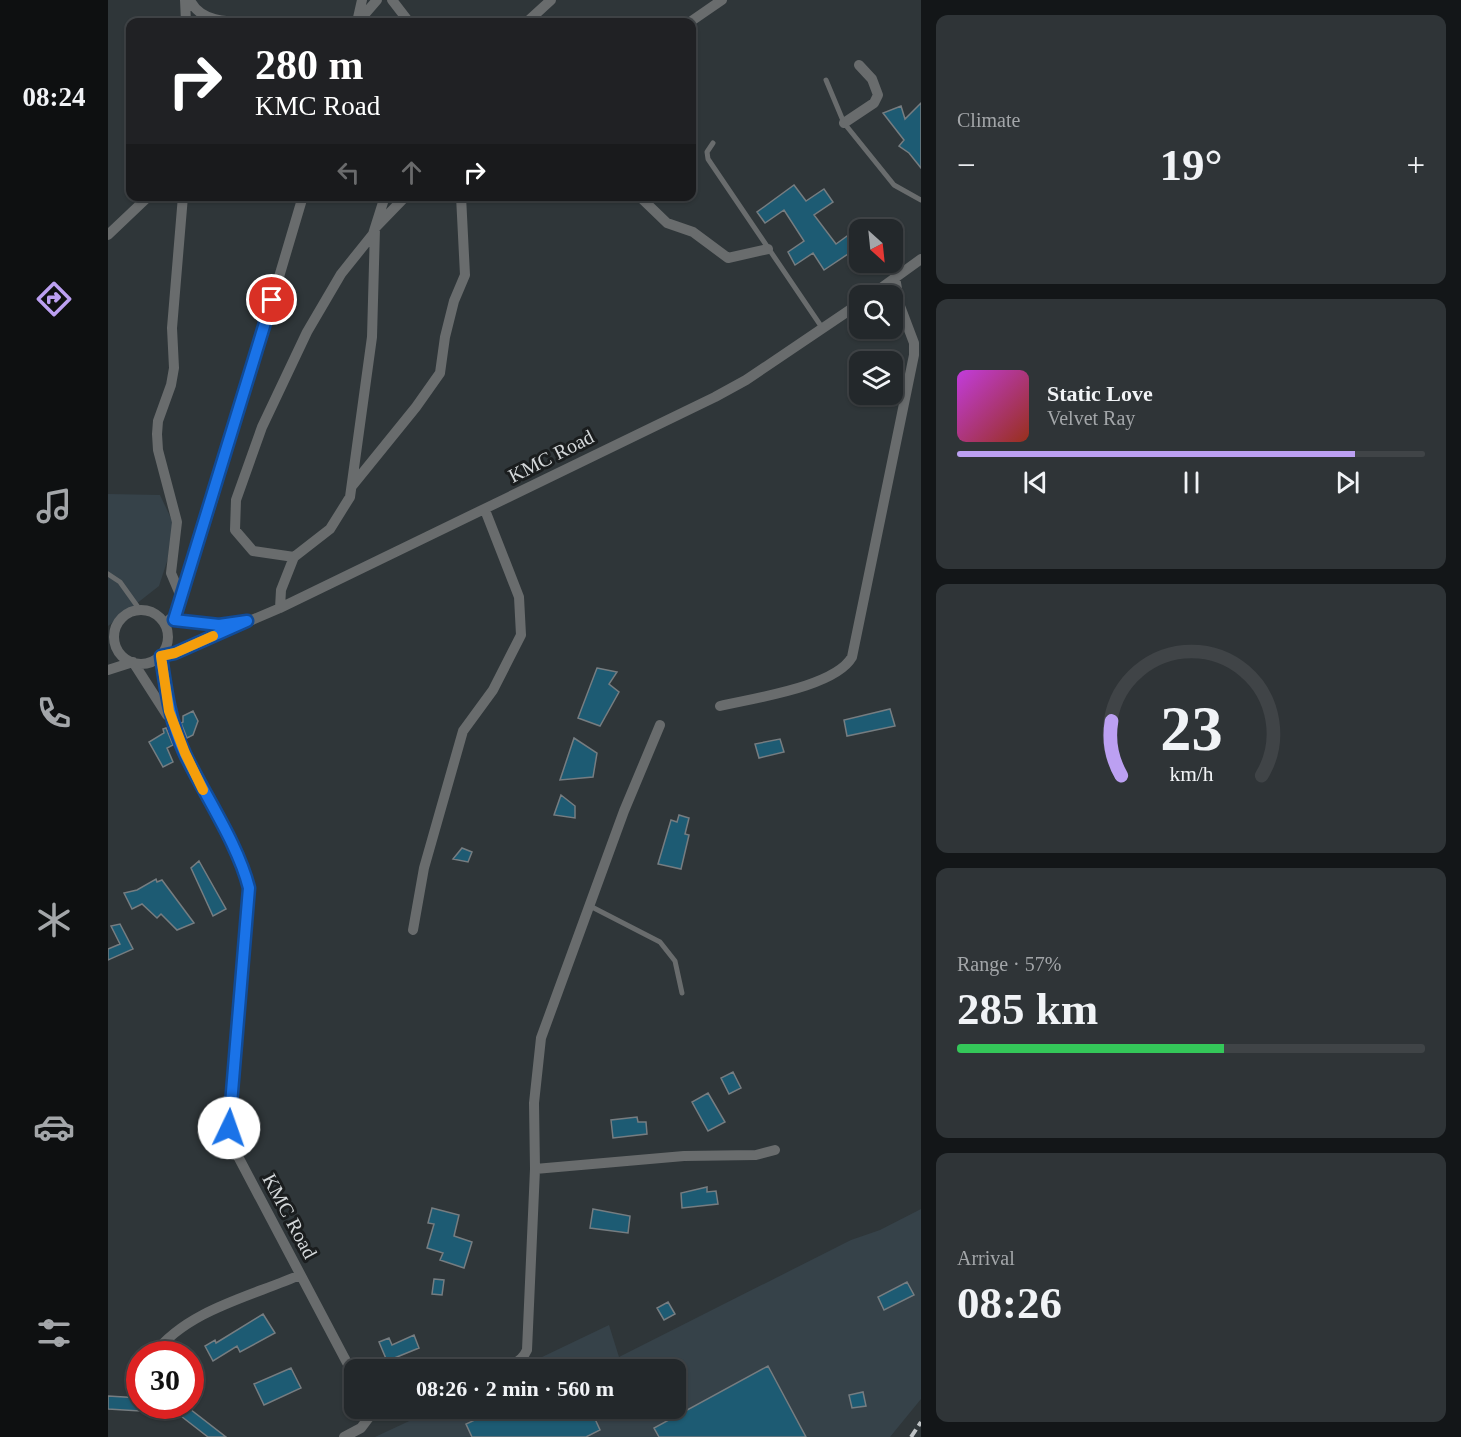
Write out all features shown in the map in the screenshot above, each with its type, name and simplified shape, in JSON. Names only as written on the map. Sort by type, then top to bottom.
[{"type":"street","points":[[358,18],[362,0]]},
{"type":"street","points":[[361,18],[377,0]]},
{"type":"street","points":[[392,0],[406,18]]},
{"type":"street","points":[[532,18],[551,0]]},
{"type":"street","points":[[696,18],[722,0]]},
{"type":"street","points":[[187,18],[190,2],[209,18]]},
{"type":"street","points":[[844,123],[874,103],[878,95],[872,80],[859,65]]},
{"type":"street","points":[[108,235],[144,201]]},
{"type":"street","points":[[182,599],[171,573],[177,522],[164,478],[157,434],[158,421],[171,385],[174,368],[172,328],[183,201]]},
{"type":"street","points":[[174,620],[301,201]]},
{"type":"street","points":[[280,608],[280,590],[294,557],[330,529],[350,498],[372,337],[375,228],[383,201]]},
{"type":"street","points":[[294,557],[253,551],[235,530],[236,500],[262,427],[307,332],[341,274],[375,228],[401,201]]},
{"type":"street","points":[[352,486],[416,407],[440,373],[445,337],[454,301],[465,275],[461,201]]},
{"type":"street","points":[[644,201],[667,223],[693,232],[728,258],[768,249]]},
{"type":"street","points":[[884,285],[921,259]]},
{"type":"street","points":[[720,706],[832,675],[849,664],[852,657],[914,355],[914,343],[900,306],[895,277]]},
{"type":"street","name":"KMC Road","points":[[172,722],[161,656],[175,653],[280,608],[486,510],[621,441],[726,391],[849,310]]},
{"type":"street","points":[[413,930],[424,868],[463,731],[493,690],[521,635],[519,597],[486,510]]},
{"type":"street","points":[[108,642],[123,618],[140,610],[155,614],[164,622],[168,630],[169,639],[161,656],[146,664],[133,663],[108,670]]},
{"type":"street","name":"KMC Road","points":[[155,614],[174,620],[219,625],[247,621]]},
{"type":"street","points":[[115,633],[117,650],[133,663]]},
{"type":"street","name":"KMC Road","points":[[133,663],[172,722],[185,753],[235,852],[249,888],[229,1128],[237,1155],[345,1359]]},
{"type":"street","points":[[522,1359],[526,1350],[535,1169],[534,1102],[541,1038],[660,725]]},
{"type":"street","points":[[535,1169],[684,1156],[756,1155],[775,1150]]},
{"type":"street","points":[[164,1341],[191,1322],[213,1311],[300,1275]]},
{"type":"street","points":[[344,1437],[360,1428],[367,1419]]},
{"type":"lane","points":[[826,80],[844,123],[894,185],[921,201]]},
{"type":"lane","points":[[712,143],[707,152],[708,159],[823,328]]},
{"type":"lane","points":[[108,574],[120,582],[140,610]]},
{"type":"lane","points":[[590,906],[660,942],[675,961],[682,993]]},
{"type":"shaded area","points":[[108,494],[160,495],[177,531],[159,586],[108,626]]},
{"type":"shaded area","points":[[921,1209],[921,1399],[890,1437],[375,1437],[414,1419],[686,1419],[686,1359],[538,1359],[609,1325],[619,1357],[851,1240],[880,1230]]},
{"type":"building","points":[[921,103],[921,168],[909,153],[899,146],[904,140],[883,113],[901,106],[905,119]]},
{"type":"building","points":[[794,185],[806,201],[824,189],[833,202],[814,215],[836,244],[849,235],[849,253],[824,270],[813,253],[795,265],[788,252],[804,241],[784,210],[765,223],[757,212]]},
{"type":"building","points":[[597,668],[617,672],[609,684],[619,692],[600,726],[578,718]]},
{"type":"building","points":[[890,709],[895,726],[847,736],[844,720]]},
{"type":"building","points":[[193,711],[198,721],[193,735],[187,738],[181,723],[183,716]]},
{"type":"building","points":[[166,728],[173,745],[167,748],[173,762],[163,767],[149,742],[164,733],[163,729]]},
{"type":"building","points":[[574,738],[597,753],[593,777],[560,780]]},
{"type":"building","points":[[780,739],[784,752],[759,758],[755,744]]},
{"type":"building","points":[[561,795],[575,806],[575,818],[554,815]]},
{"type":"building","points":[[679,815],[689,818],[685,834],[689,835],[681,869],[658,864],[671,820],[677,822]]},
{"type":"building","points":[[462,848],[472,852],[468,862],[453,859]]},
{"type":"building","points":[[199,861],[226,909],[213,916],[191,868]]},
{"type":"building","points":[[156,879],[157,882],[162,880],[194,923],[177,930],[161,914],[157,918],[142,904],[132,909],[124,893],[137,890]]},
{"type":"building","points":[[120,924],[133,949],[108,960],[108,949],[120,944],[111,926]]},
{"type":"building","points":[[733,1072],[741,1088],[729,1094],[721,1078]]},
{"type":"building","points":[[708,1093],[725,1122],[708,1131],[692,1102]]},
{"type":"building","points":[[637,1117],[638,1122],[646,1122],[647,1134],[613,1138],[611,1120]]},
{"type":"building","points":[[707,1187],[707,1192],[716,1191],[718,1204],[682,1208],[681,1193]]},
{"type":"building","points":[[432,1208],[459,1215],[454,1236],[472,1242],[464,1268],[440,1260],[443,1253],[427,1248],[434,1224],[428,1223]]},
{"type":"building","points":[[593,1209],[630,1216],[628,1233],[590,1228]]},
{"type":"building","points":[[434,1279],[444,1280],[442,1295],[432,1294]]},
{"type":"building","points":[[907,1282],[914,1295],[884,1310],[878,1297]]},
{"type":"building","points":[[668,1302],[675,1314],[664,1320],[657,1308]]},
{"type":"building","points":[[263,1314],[275,1333],[240,1352],[237,1346],[213,1361],[205,1346],[215,1340],[216,1343]]},
{"type":"building","points":[[414,1335],[419,1348],[392,1359],[386,1359],[379,1342],[389,1338],[392,1345]]},
{"type":"building","points":[[768,1366],[806,1437],[659,1437],[654,1428],[671,1419],[686,1419],[686,1411]]},
{"type":"building","points":[[291,1368],[301,1388],[264,1405],[254,1384]]},
{"type":"building","points":[[863,1392],[866,1406],[852,1408],[849,1395]]},
{"type":"building","points":[[108,1396],[126,1397],[126,1410],[108,1409]]},
{"type":"building","points":[[185,1419],[203,1419],[226,1437],[208,1437]]},
{"type":"building","points":[[477,1419],[595,1419],[600,1430],[586,1437],[472,1437],[466,1424]]},
{"type":"railway","points":[[911,1437],[921,1422]]},
{"type":"slow traffic","points":[[203,790],[172,722],[161,656],[175,653],[213,636]]},
{"type":"route","points":[[229,1128],[250,902],[249,888],[235,852],[213,812],[172,722],[161,656],[175,653],[247,621],[219,625],[174,620],[211,506],[272,300]]}]
